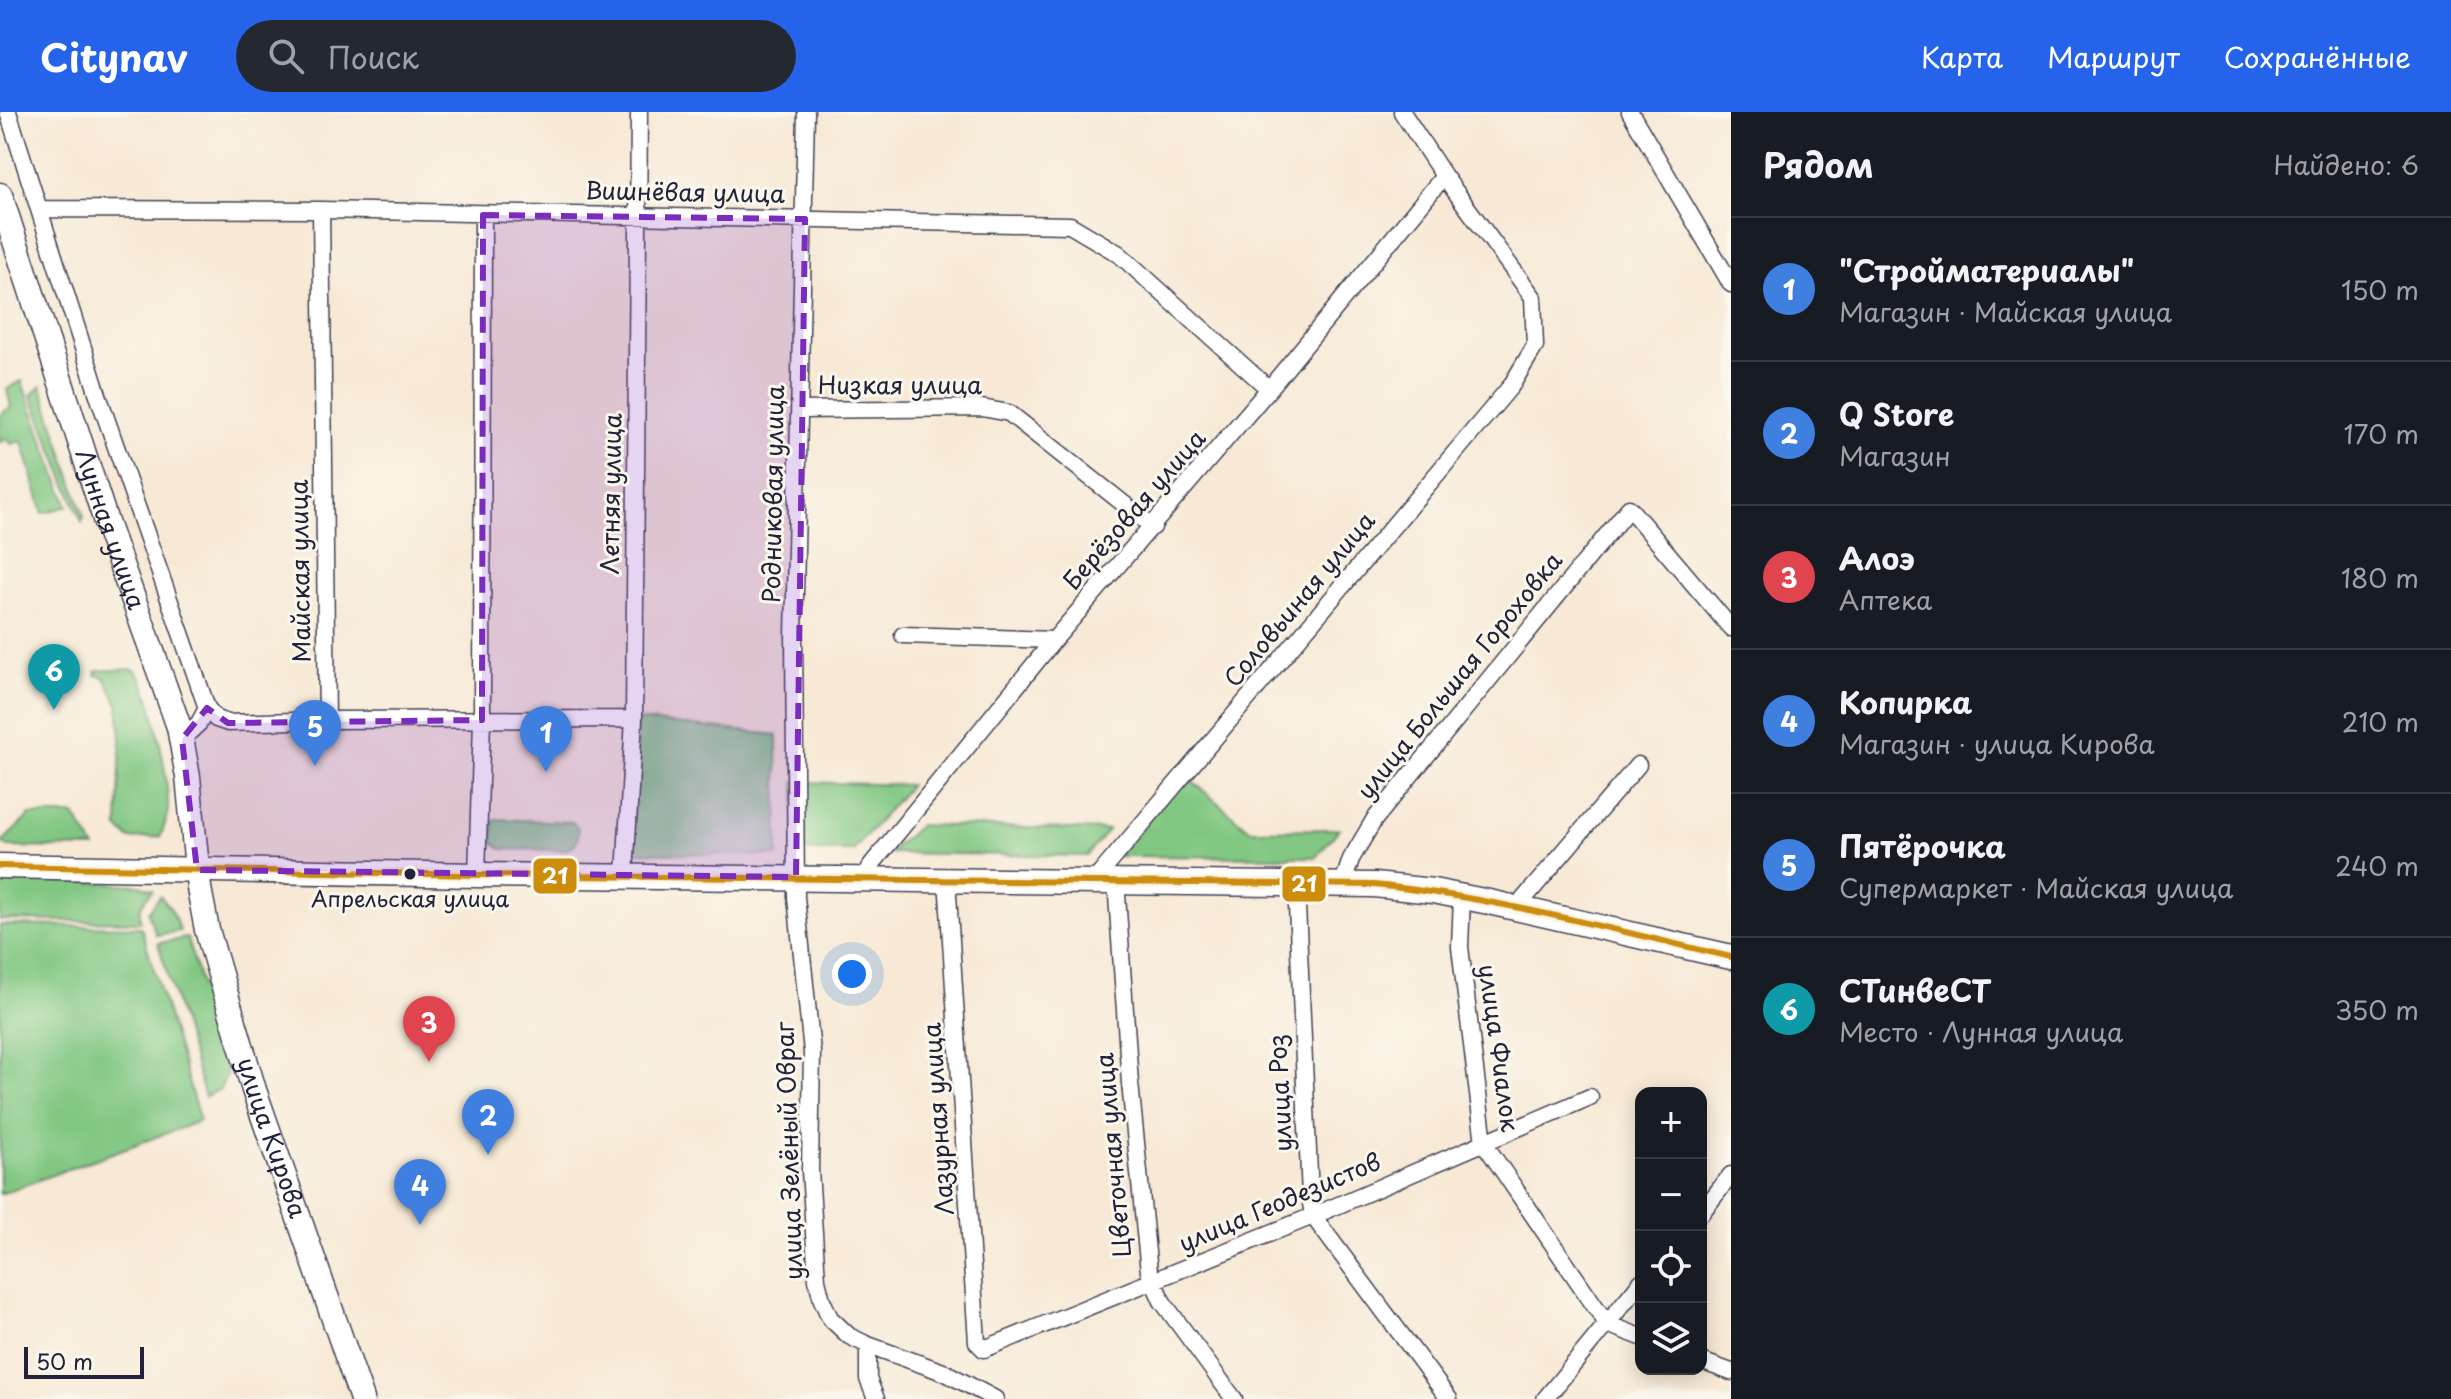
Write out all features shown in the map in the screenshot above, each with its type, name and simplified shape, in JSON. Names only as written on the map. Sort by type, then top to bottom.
[{"type":"main road","name":"Лунная улица","points":[[0,195],[107,525],[182,739],[197,870]]},
{"type":"main road","points":[[0,866],[477,875],[1343,883],[1394,886],[1462,897],[1731,957]]},
{"type":"main road","name":"улица Кирова","points":[[197,870],[207,930],[254,1090],[362,1399]]},
{"type":"street","points":[[8,112],[99,398],[207,708],[216,719],[228,723],[634,719]]},
{"type":"street","name":"Летняя улица","points":[[625,875],[634,719],[639,112]]},
{"type":"street","name":"Родниковая улица","points":[[796,877],[794,636],[806,112]]},
{"type":"street","points":[[1402,112],[1444,176]]},
{"type":"street","points":[[1630,112],[1731,284]]},
{"type":"street","name":"Соловьиная улица","points":[[1106,881],[1511,386],[1535,346],[1533,297],[1444,176]]},
{"type":"street","name":"Берёзовая улица","points":[[866,878],[872,864],[1054,640],[1269,389],[1444,176]]},
{"type":"street","name":"Вишнёвая улица","points":[[40,209],[321,210],[1070,225],[1119,254],[1269,389]]},
{"type":"street","name":"Майская улица","points":[[321,210],[327,720]]},
{"type":"street","points":[[477,875],[482,720],[483,215]]},
{"type":"street","name":"Низкая улица","points":[[800,410],[982,408],[1009,413],[1153,527]]},
{"type":"street","name":"улица Большая Гороховка","points":[[1343,883],[1351,859],[1374,820],[1629,508],[1731,628]]},
{"type":"street","points":[[903,635],[1054,640]]},
{"type":"street","points":[[182,739],[199,723],[207,708]]},
{"type":"street","points":[[1516,908],[1638,765]]},
{"type":"street","name":"улица Зелёный Овраг","points":[[796,877],[812,1052],[810,1180],[819,1290],[834,1324],[868,1345]]},
{"type":"street","name":"Лазурная улица","points":[[947,879],[977,1342],[981,1348],[987,1349]]},
{"type":"street","name":"Цветочная улица","points":[[1106,881],[1145,1246],[1152,1282],[1172,1316],[1234,1399]]},
{"type":"street","name":"улица Роз","points":[[1296,883],[1313,1216]]},
{"type":"street","name":"улица Фиалок","points":[[1462,897],[1460,947],[1484,1143],[1607,1324]]},
{"type":"street","name":"улица Геодезистов","points":[[987,1349],[1313,1216],[1590,1097]]},
{"type":"street","points":[[1707,1205],[1731,1175]]},
{"type":"street","points":[[1313,1216],[1449,1399]]},
{"type":"street","points":[[1545,1399],[1635,1289]]},
{"type":"street","points":[[1607,1324],[1635,1335]]},
{"type":"street","points":[[876,1399],[868,1379],[868,1345],[939,1370],[995,1399]]},
{"type":"street","points":[[1707,1363],[1731,1372]]},
{"type":"highlighted area","points":[[483,215],[805,219],[796,877],[197,870],[182,739],[207,708],[228,723],[482,720]]},
{"type":"green space","points":[[22,381],[68,506],[43,513],[22,441],[11,444],[9,439],[0,442],[0,415],[11,407],[7,389]]},
{"type":"green space","points":[[41,386],[84,517],[82,522],[31,395]]},
{"type":"green space","points":[[133,669],[140,677],[153,711],[166,777],[167,819],[160,837],[130,839],[118,828],[121,736],[118,704],[105,678],[96,675],[96,671]]},
{"type":"green space","points":[[637,720],[777,735],[778,856],[630,852]]},
{"type":"green space","points":[[1185,775],[1250,830],[1339,829],[1316,857],[1117,856]]},
{"type":"green space","points":[[795,782],[910,785],[853,851],[795,851]]},
{"type":"green space","points":[[30,815],[74,815],[95,848],[8,847],[2,842]]},
{"type":"green space","points":[[494,819],[572,822],[578,828],[578,837],[573,846],[562,850],[501,849],[493,841]]},
{"type":"green space","points":[[920,825],[1108,830],[1087,856],[888,853]]},
{"type":"green space","points":[[0,878],[140,885],[153,890],[142,905],[141,922],[0,920]]},
{"type":"green space","points":[[160,896],[171,909],[180,931],[156,935],[148,912]]},
{"type":"green space","points":[[0,925],[141,927],[200,1121],[0,1194]]},
{"type":"green space","points":[[187,938],[227,1073],[220,1089],[205,1097],[158,943]]},
{"type":"transit line","name":"21","points":[[0,866],[477,875],[1374,885],[1509,906],[1731,957]]},
{"type":"place","name":"СТинвеСТ","points":[[54,710]]},
{"type":"place","name":"Пятёрочка","points":[[315,766]]},
{"type":"place","name":"\"Стройматериалы\"","points":[[546,772]]},
{"type":"place","name":"Апрельская улица","points":[[410,874]]},
{"type":"place","name":"Алоэ","points":[[429,1062]]},
{"type":"place","name":"Q Store","points":[[488,1155]]},
{"type":"place","name":"Копирка","points":[[420,1225]]}]
